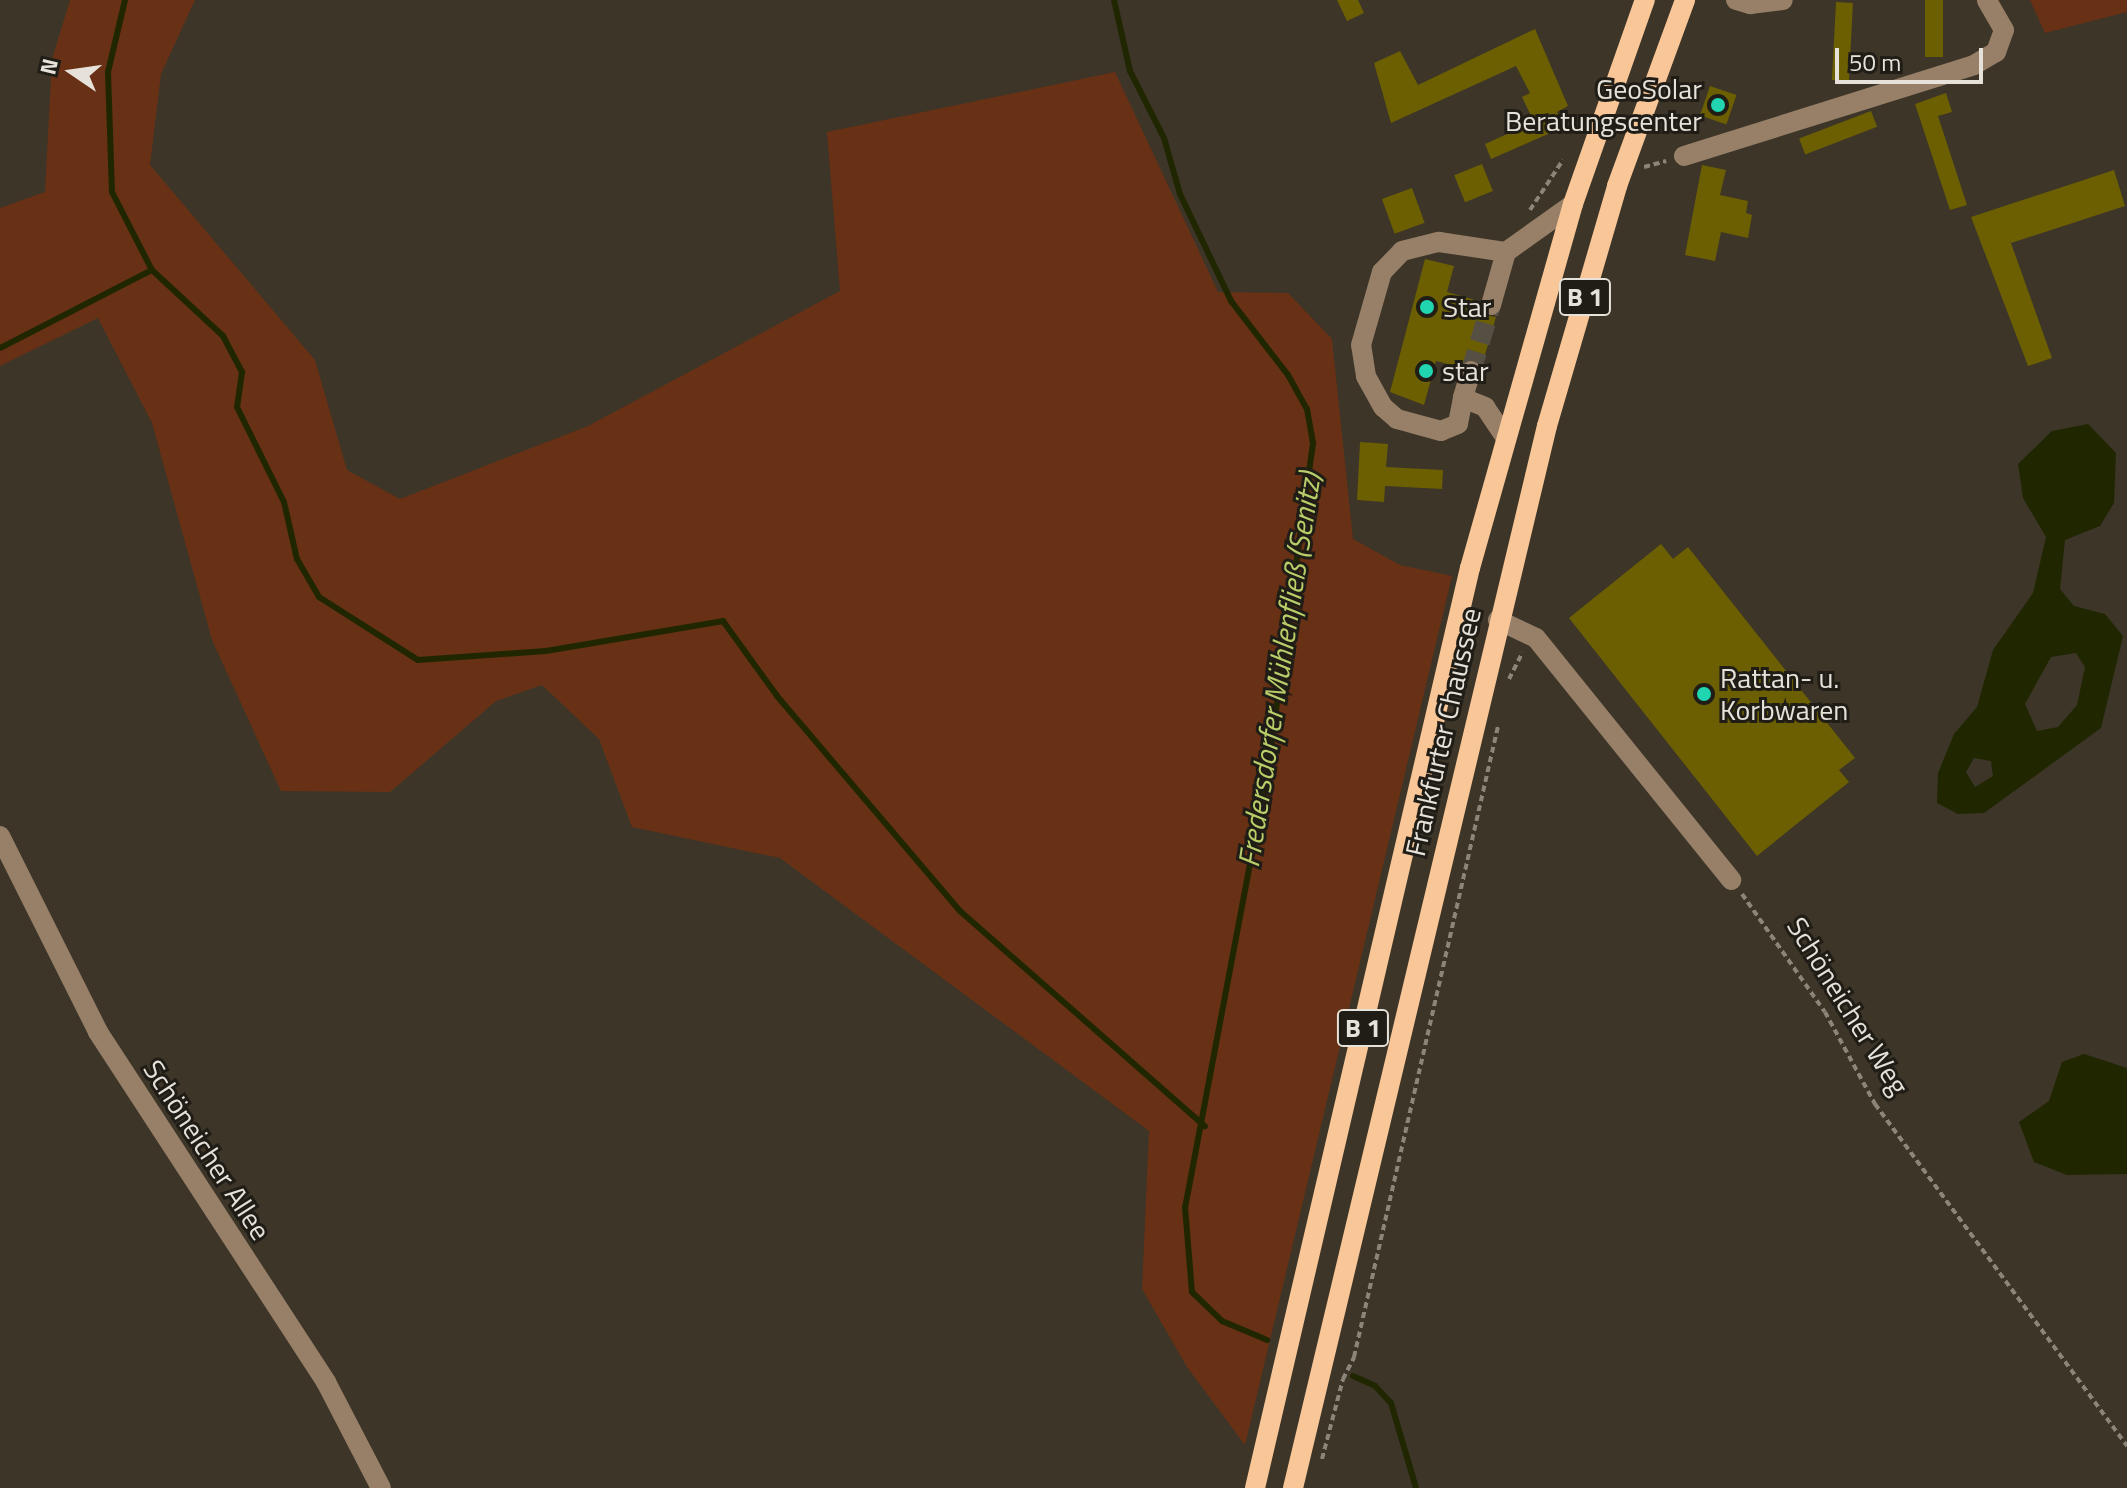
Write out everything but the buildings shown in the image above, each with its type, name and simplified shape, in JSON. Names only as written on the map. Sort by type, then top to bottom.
[{"type":"main road","name":"Frankfurter Chaussee","points":[[1255,1488],[1505,437],[1573,204],[1645,0]]},
{"type":"main road","name":"Frankfurter Chaussee","points":[[1293,1488],[1498,620],[1617,186],[1685,0]]},
{"type":"street","points":[[1736,0],[1783,0]]},
{"type":"street","points":[[1684,156],[1974,65],[1996,52],[2004,30],[1987,0]]},
{"type":"street","points":[[1491,305],[1514,246],[1573,204]]},
{"type":"street","points":[[1471,371],[1458,424],[1441,431],[1397,419],[1383,407],[1366,376],[1361,345],[1382,272],[1402,251],[1439,242],[1514,246]]},
{"type":"street","points":[[1463,398],[1485,407],[1505,437]]},
{"type":"street","points":[[1498,620],[1536,638],[1731,880]]},
{"type":"street","name":"Schöneicher Allee","points":[[0,836],[98,1032],[326,1382],[381,1488]]},
{"type":"path","points":[[1642,167],[1684,156]]},
{"type":"path","points":[[1514,246],[1534,201],[1547,190],[1563,160]]},
{"type":"path","points":[[1505,693],[1518,658],[1536,638]]},
{"type":"path","points":[[1318,1474],[1343,1379],[1354,1357],[1499,720]]},
{"type":"path","name":"Schöneicher Weg","points":[[1731,880],[1825,1012],[1875,1104],[2127,1446]]},
{"type":"shaded area","points":[[70,0],[195,0],[161,74],[150,165],[315,360],[347,470],[400,499],[588,426],[840,291],[827,132],[1115,72],[1218,292],[1288,293],[1332,339],[1353,539],[1400,565],[1452,576],[1245,1445],[1187,1367],[1142,1289],[1149,1131],[780,858],[632,827],[599,739],[542,685],[496,701],[390,792],[281,791],[212,640],[152,423],[98,318],[0,366],[0,208],[45,192],[52,59]]},
{"type":"shaded area","points":[[2030,0],[2127,0],[2127,12],[2045,33]]},
{"type":"shaded area","points":[[2088,424],[2116,453],[2114,503],[2100,526],[2065,540],[2060,589],[2074,606],[2105,614],[2123,636],[2101,728],[1984,813],[1958,814],[1937,803],[1938,773],[1954,734],[1977,707],[1993,650],[2033,593],[2046,537],[2023,498],[2018,464],[2052,431]],"holes":[[[2076,653],[2085,667],[2077,705],[2058,727],[2037,731],[2025,704],[2051,657]],[[1974,758],[1991,761],[1993,776],[1975,787],[1966,772]]]},
{"type":"shaded area","points":[[2084,1054],[2127,1068],[2127,1174],[2067,1175],[2034,1162],[2019,1122],[2049,1101],[2062,1062]]},
{"type":"waterway","points":[[125,0],[108,72],[112,192],[152,270],[223,336],[242,372],[237,407],[284,502],[297,559],[319,597],[418,660],[546,651],[723,621],[777,696],[960,911],[1205,1126]]},
{"type":"waterway","name":"Fredersdorfer Mühlenfließ (Senitz)","points":[[1114,0],[1130,71],[1164,138],[1180,194],[1231,301],[1288,375],[1307,409],[1313,443],[1267,774],[1185,1207],[1192,1292],[1222,1321],[1267,1340]]},
{"type":"waterway","points":[[0,348],[152,270]]},
{"type":"waterway","name":"Fredersdorfer Mühlenfließ (Senitz)","points":[[1353,1376],[1375,1386],[1391,1403],[1416,1488]]},
{"type":"tunnel","points":[[1471,371],[1491,305]]},
{"type":"place","name":"GeoSolar Beratungscenter","points":[[1718,105]]},
{"type":"place","name":"Star","points":[[1427,307]]},
{"type":"place","name":"star","points":[[1426,371]]},
{"type":"place","name":"Rattan- u. Korbwaren","points":[[1704,694]]}]
